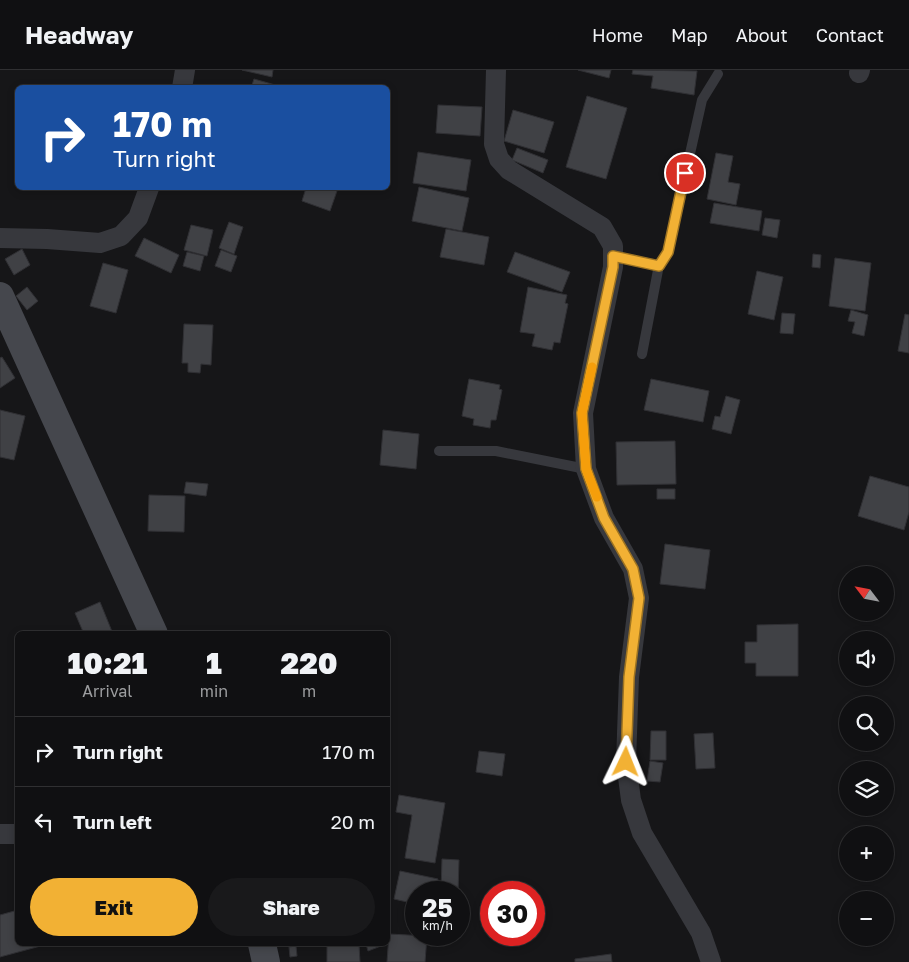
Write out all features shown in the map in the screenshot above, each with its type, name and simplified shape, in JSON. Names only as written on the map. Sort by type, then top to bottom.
[{"type":"street","points":[[182,85],[185,70]]},
{"type":"street","points":[[496,70],[494,144],[499,159],[509,170],[602,227],[613,246],[613,267],[582,413],[586,469],[604,518],[633,569],[639,598],[629,677],[626,762],[631,800],[642,833],[701,933],[711,962]]},
{"type":"street","points":[[0,238],[100,243],[121,236],[138,218],[149,190]]},
{"type":"street","points":[[0,296],[153,631]]},
{"type":"street","points":[[0,834],[15,834]]},
{"type":"street","points":[[262,946],[266,962]]},
{"type":"lane","points":[[642,354],[659,266],[668,252],[702,100],[718,74]]},
{"type":"lane","points":[[613,256],[659,266]]},
{"type":"lane","points":[[439,451],[496,451],[586,469]]},
{"type":"building","points":[[242,70],[273,70],[272,77]]},
{"type":"building","points":[[578,70],[611,70],[609,78]]},
{"type":"building","points":[[633,70],[697,71],[694,95],[651,88],[653,76],[632,74]]},
{"type":"building","points":[[254,79],[275,85],[252,85]]},
{"type":"building","points":[[587,96],[627,108],[606,179],[566,167]]},
{"type":"building","points":[[438,105],[482,107],[480,136],[436,133]]},
{"type":"building","points":[[513,110],[554,122],[544,153],[504,141]]},
{"type":"building","points":[[517,148],[548,160],[543,173],[512,160]]},
{"type":"building","points":[[418,152],[471,160],[466,191],[413,183]]},
{"type":"building","points":[[716,153],[733,156],[728,182],[740,184],[736,205],[707,199]]},
{"type":"building","points":[[419,187],[469,198],[462,231],[412,221]]},
{"type":"building","points":[[305,190],[337,190],[330,211],[302,201]]},
{"type":"building","points":[[714,203],[762,211],[759,231],[710,223]]},
{"type":"building","points":[[765,218],[780,220],[777,238],[762,235]]},
{"type":"building","points":[[229,222],[243,227],[234,254],[219,248]]},
{"type":"building","points":[[191,225],[213,230],[207,256],[184,250]]},
{"type":"building","points":[[446,229],[489,237],[484,265],[440,257]]},
{"type":"building","points":[[144,238],[179,255],[171,273],[135,256]]},
{"type":"building","points":[[22,249],[30,265],[14,275],[5,259]]},
{"type":"building","points":[[221,250],[237,256],[231,272],[215,266]]},
{"type":"building","points":[[187,252],[204,256],[200,271],[183,266]]},
{"type":"building","points":[[515,252],[570,272],[562,292],[507,272]]},
{"type":"building","points":[[813,254],[821,255],[820,268],[812,267]]},
{"type":"building","points":[[835,258],[871,263],[865,311],[829,306]]},
{"type":"building","points":[[103,263],[128,270],[116,313],[90,306]]},
{"type":"building","points":[[757,271],[783,277],[774,320],[748,314]]},
{"type":"building","points":[[27,287],[38,301],[27,310],[16,296]]},
{"type":"building","points":[[528,287],[567,295],[565,303],[568,304],[560,343],[554,342],[552,350],[532,346],[535,334],[520,332]]},
{"type":"building","points":[[851,310],[868,315],[864,336],[852,333],[855,322],[848,321]]},
{"type":"building","points":[[782,313],[795,314],[793,334],[780,333]]},
{"type":"building","points":[[905,314],[909,315],[909,353],[898,351]]},
{"type":"building","points":[[184,324],[213,325],[211,365],[201,364],[200,373],[188,372],[188,363],[182,363]]},
{"type":"building","points":[[2,357],[15,378],[0,388],[0,358]]},
{"type":"building","points":[[469,379],[500,385],[499,389],[502,390],[496,420],[491,420],[490,428],[473,425],[474,419],[462,416]]},
{"type":"building","points":[[651,379],[709,391],[703,422],[644,410]]},
{"type":"building","points":[[726,396],[740,400],[731,434],[712,429],[715,416],[720,417]]},
{"type":"building","points":[[0,410],[25,416],[14,460],[0,457]]},
{"type":"building","points":[[383,430],[419,434],[416,469],[380,465]]},
{"type":"building","points":[[675,441],[676,484],[617,485],[616,442]]},
{"type":"building","points":[[870,476],[909,487],[909,512],[904,530],[858,516]]},
{"type":"building","points":[[186,482],[208,484],[206,496],[184,493]]},
{"type":"building","points":[[657,489],[675,489],[675,499],[657,499]]},
{"type":"building","points":[[149,495],[185,496],[184,532],[148,531]]},
{"type":"building","points":[[665,544],[710,550],[705,589],[660,584]]},
{"type":"building","points":[[100,602],[112,631],[83,631],[75,613]]},
{"type":"building","points":[[798,624],[798,676],[756,676],[756,663],[745,663],[745,642],[757,642],[757,625]]},
{"type":"building","points":[[651,731],[666,731],[666,760],[650,760]]},
{"type":"building","points":[[713,733],[715,768],[696,769],[694,734]]},
{"type":"building","points":[[479,751],[505,754],[502,776],[476,772]]},
{"type":"building","points":[[650,761],[663,763],[660,782],[647,781]]},
{"type":"building","points":[[399,795],[445,803],[435,863],[405,858],[412,815],[396,812]]},
{"type":"building","points":[[442,859],[459,860],[458,881],[441,881]]},
{"type":"building","points":[[400,871],[438,879],[438,881],[405,881],[405,902],[394,899]]},
{"type":"building","points":[[15,911],[15,946],[41,946],[0,957],[0,915]]},
{"type":"building","points":[[390,934],[405,935],[405,946],[426,946],[425,962],[387,962]]},
{"type":"building","points":[[296,946],[297,956],[290,957],[289,947]]},
{"type":"building","points":[[327,946],[359,946],[360,962],[327,962]]},
{"type":"building","points":[[367,946],[381,946],[368,951]]},
{"type":"building","points":[[611,954],[612,962],[575,962],[575,959]]},
{"type":"slow traffic","points":[[592,367],[582,413],[586,469],[597,497]]},
{"type":"route","points":[[626,762],[629,677],[639,598],[633,569],[604,518],[586,469],[582,413],[613,267],[613,256],[659,266],[668,252],[685,173]]}]
